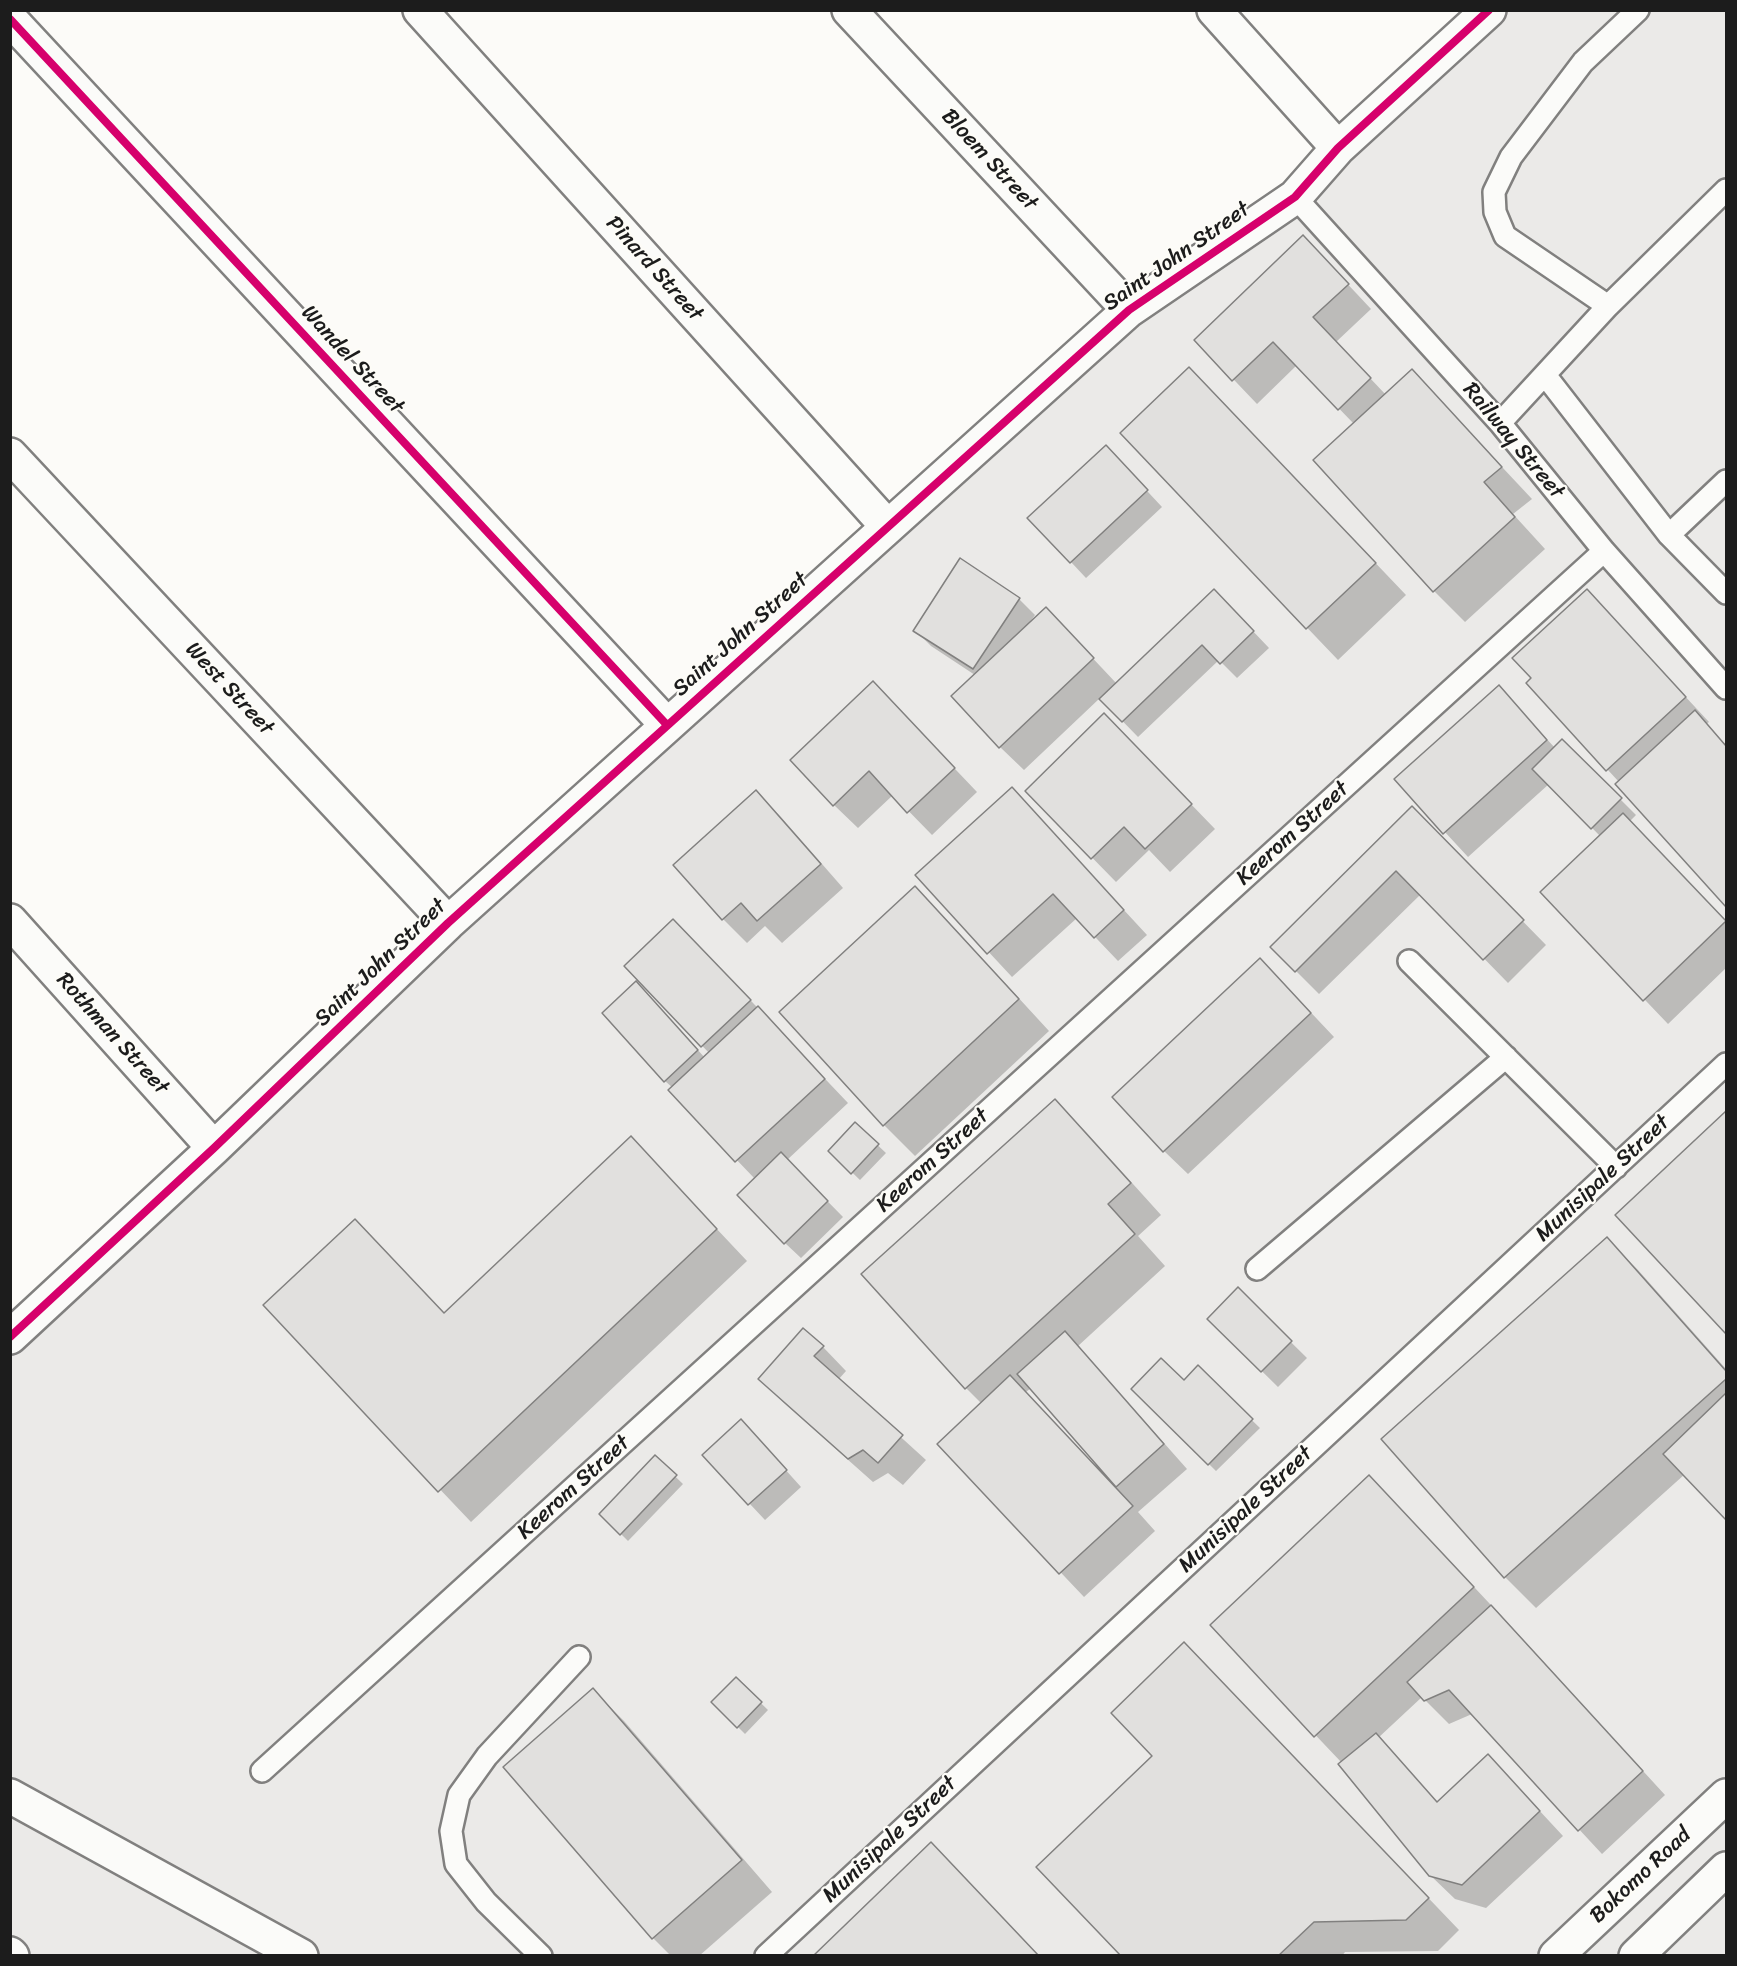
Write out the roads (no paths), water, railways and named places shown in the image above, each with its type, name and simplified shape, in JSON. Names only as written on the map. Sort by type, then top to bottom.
[{"type":"main road","name":"Pinard Street","points":[[420,10],[888,527]]},
{"type":"main road","name":"Bloem Street","points":[[849,10],[1129,310]]},
{"type":"main road","points":[[1214,10],[1338,148]]},
{"type":"main road","name":"Saint John Street","points":[[10,1337],[214,1148],[448,923],[1129,310],[1295,197],[1338,148],[1489,10]]},
{"type":"main road","name":"Wandel Street","points":[[10,20],[667,725]]},
{"type":"main road","name":"West Street","points":[[10,455],[448,923]]},
{"type":"main road","name":"Rothman Street","points":[[10,921],[214,1148]]},
{"type":"main road","points":[[10,1796],[301,1956]]},
{"type":"main road","name":"Bokomo Road","points":[[1556,1956],[1726,1796]]},
{"type":"main road","points":[[1636,1956],[1726,1869]]},
{"type":"lane","points":[[1608,306],[1505,236],[1495,212],[1494,192],[1512,157],[1583,62],[1638,10]]},
{"type":"lane","points":[[1500,423],[1608,306],[1726,190]]},
{"type":"lane","name":"Railway Street","points":[[1295,197],[1500,423],[1604,551],[1726,688]]},
{"type":"lane","points":[[1545,375],[1669,535],[1726,593]]},
{"type":"lane","points":[[1669,535],[1726,482]]},
{"type":"lane","name":"Keerom Street","points":[[262,1771],[1604,551]]},
{"type":"lane","points":[[1409,961],[1616,1167]]},
{"type":"lane","points":[[1257,1269],[1506,1057]]},
{"type":"lane","name":"Munisipale Street","points":[[766,1956],[1726,1064]]},
{"type":"lane","points":[[541,1956],[486,1902],[456,1864],[451,1831],[459,1795],[487,1756],[579,1657]]}]
